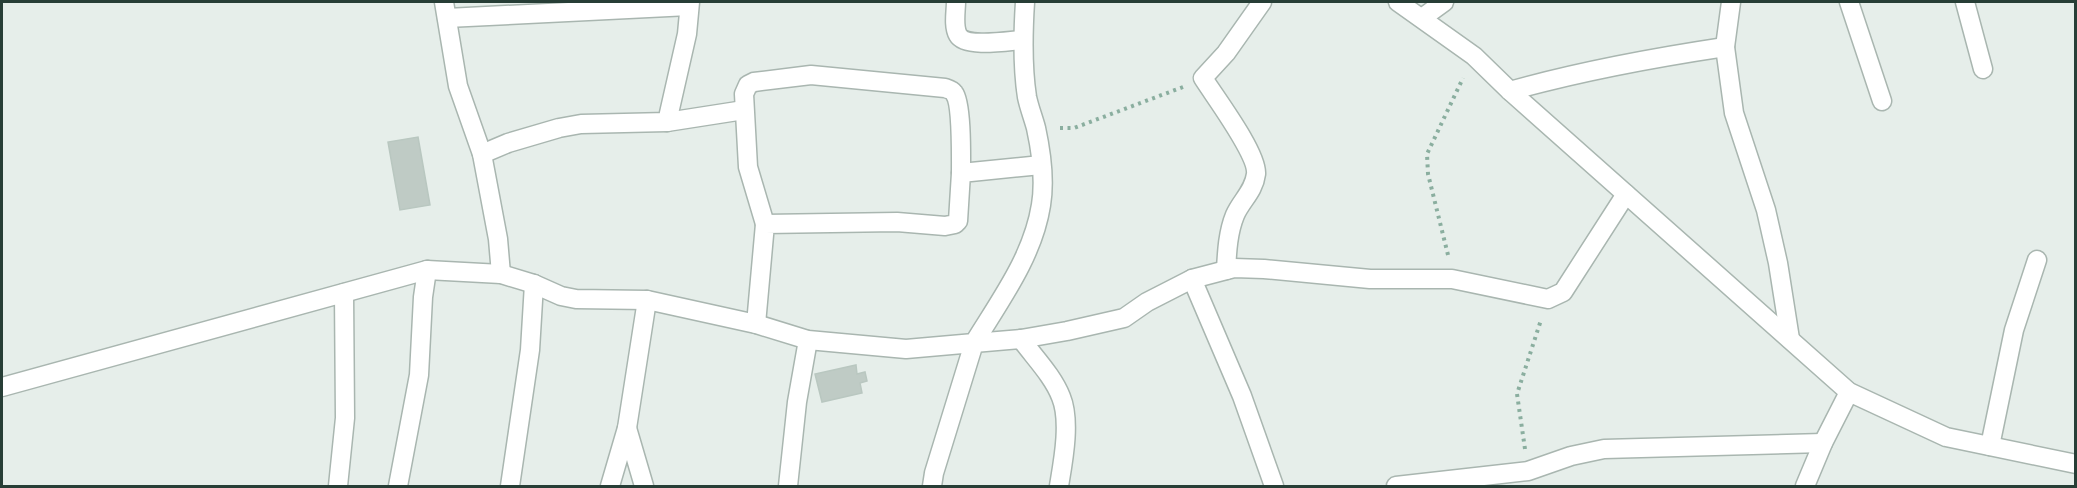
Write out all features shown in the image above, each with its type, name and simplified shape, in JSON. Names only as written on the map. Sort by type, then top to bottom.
[{"type":"street","points":[[956,2],[955,27],[958,37],[966,42],[1022,40]]},
{"type":"street","points":[[932,486],[974,343],[1024,260],[1036,230],[1041,202],[1041,165],[1036,129],[1027,98],[1022,40],[1025,2]]},
{"type":"street","points":[[1226,270],[1229,232],[1236,213],[1251,192],[1256,173],[1253,157],[1203,78],[1226,53],[1262,2]]},
{"type":"street","points":[[1398,2],[1474,56],[1510,91],[1850,392],[1946,437],[2076,464]]},
{"type":"street","points":[[1422,18],[1444,2]]},
{"type":"street","points":[[1731,2],[1725,47],[1734,113],[1766,210],[1778,263],[1790,339]]},
{"type":"street","points":[[1848,2],[1882,101]]},
{"type":"street","points":[[1965,2],[1983,69]]},
{"type":"street","points":[[501,274],[498,238],[482,154],[458,86],[445,10],[689,4],[687,34],[667,122]]},
{"type":"street","points":[[1510,91],[1568,75],[1638,60],[1725,47]]},
{"type":"street","points":[[756,324],[765,224],[748,167],[744,94],[748,85],[754,82],[811,75],[945,88],[954,94],[959,117],[962,173],[958,221],[950,226],[897,222],[765,224]]},
{"type":"street","points":[[482,154],[518,140],[581,124],[667,122],[744,110]]},
{"type":"street","points":[[962,173],[1041,165]]},
{"type":"street","points":[[2,387],[427,270],[501,274],[534,284],[561,296],[576,299],[647,300],[756,324],[808,340],[906,349],[1021,339],[1124,318],[1147,302],[1192,279],[1226,270],[1263,269],[1370,279],[1452,279],[1548,299],[1563,292],[1626,194]]},
{"type":"street","points":[[1990,446],[2014,330],[2037,260]]},
{"type":"street","points":[[398,486],[419,375],[423,297],[427,270]]},
{"type":"street","points":[[1192,279],[1242,396],[1274,486]]},
{"type":"street","points":[[510,486],[530,350],[534,284]]},
{"type":"street","points":[[338,486],[345,418],[344,293]]},
{"type":"street","points":[[610,486],[627,428],[647,300]]},
{"type":"street","points":[[1021,339],[1055,385],[1066,413],[1059,486]]},
{"type":"street","points":[[789,486],[797,402],[808,340]]},
{"type":"street","points":[[1805,486],[1823,443],[1850,392]]},
{"type":"street","points":[[627,428],[644,486]]},
{"type":"street","points":[[1396,486],[1528,471],[1571,456],[1604,449],[1823,443]]},
{"type":"path","points":[[1452,279],[1428,174],[1427,154],[1474,56]]},
{"type":"path","points":[[1036,129],[1074,128],[1175,91],[1203,78]]},
{"type":"path","points":[[1528,471],[1517,394],[1548,299]]},
{"type":"building","points":[[418,137],[430,205],[400,210],[388,142]]},
{"type":"building","points":[[856,365],[857,374],[865,372],[867,381],[860,383],[862,393],[822,402],[815,374]]}]
